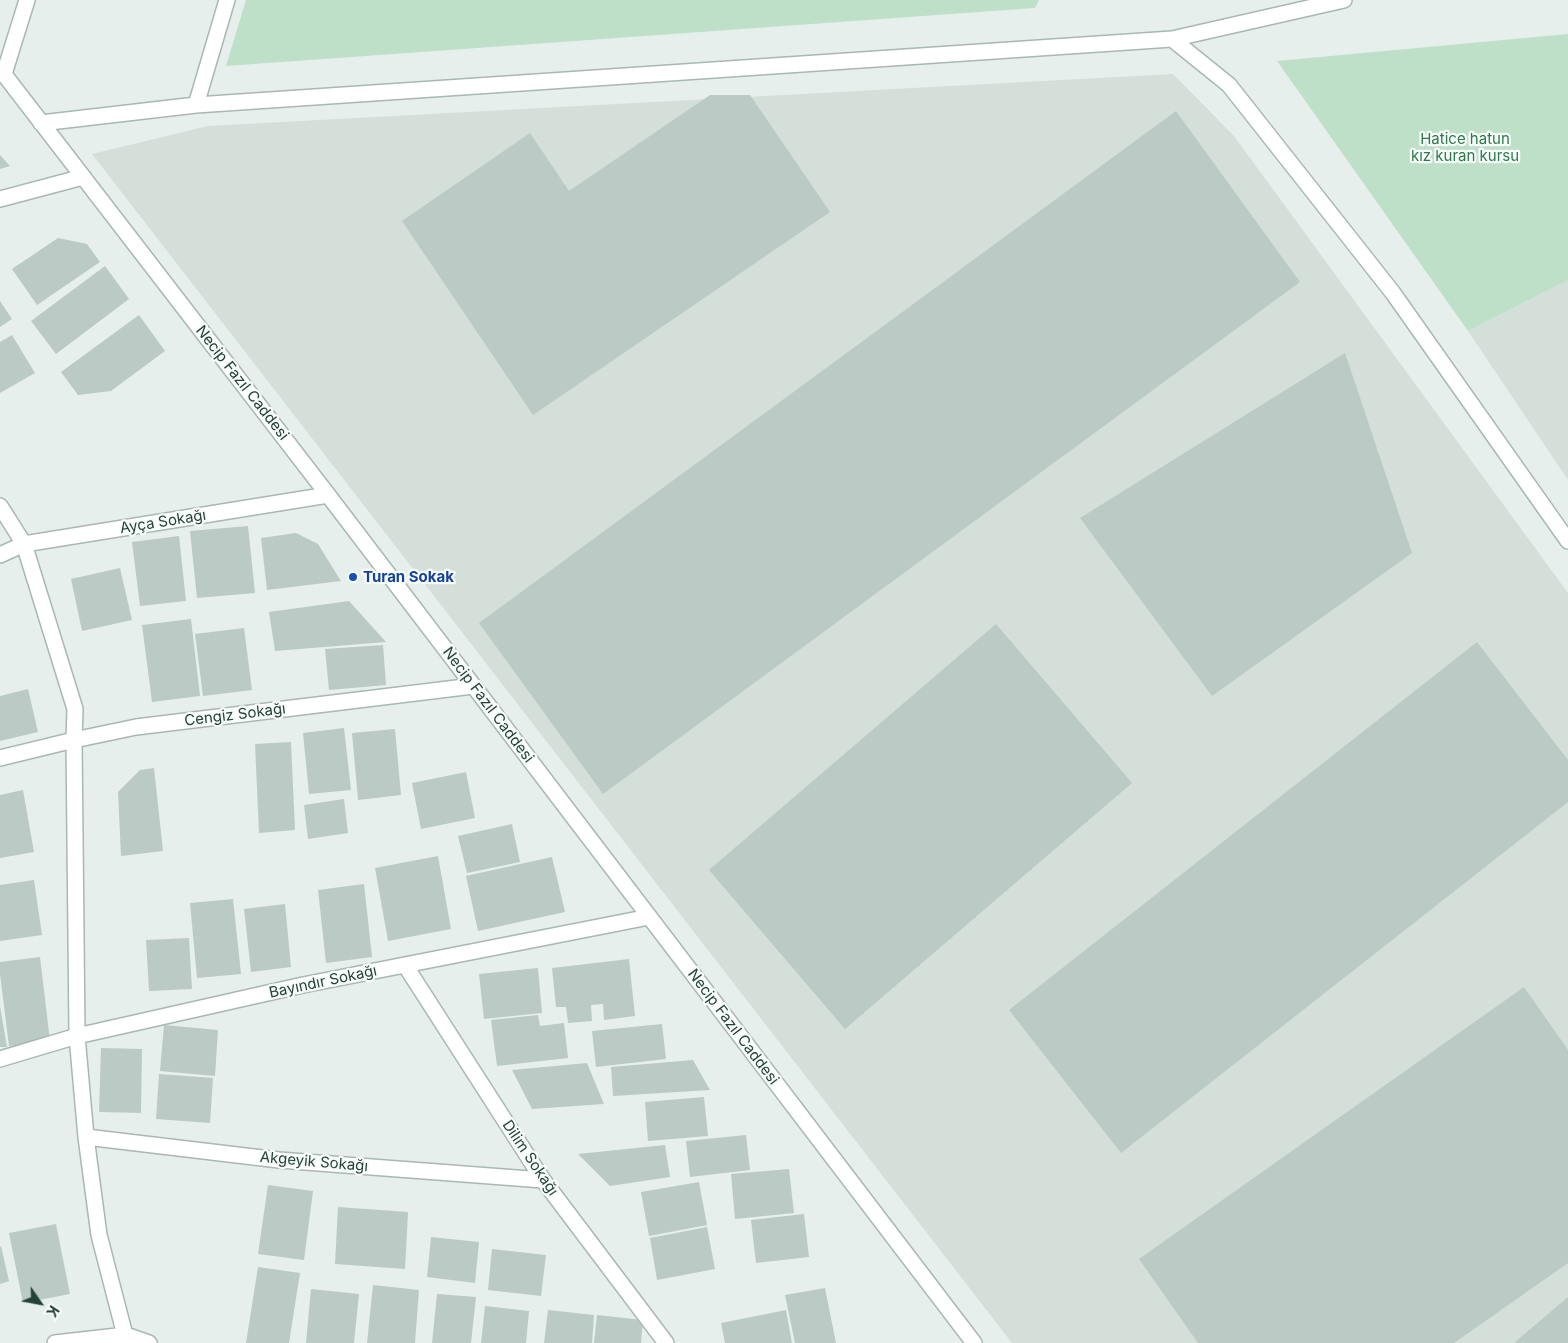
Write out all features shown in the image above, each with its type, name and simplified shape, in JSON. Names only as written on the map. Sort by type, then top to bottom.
[{"type":"street","points":[[2,72],[27,0]]},
{"type":"street","points":[[196,105],[227,0]]},
{"type":"street","points":[[41,123],[196,105],[1172,39],[1344,0]]},
{"type":"street","points":[[1172,39],[1229,85],[1393,293],[1568,541]]},
{"type":"street","name":"Necip Fazıl Caddesi","points":[[2,72],[328,495],[974,1343]]},
{"type":"street","points":[[0,199],[83,177]]},
{"type":"street","name":"Ayça Sokağı","points":[[0,555],[24,544],[328,495]]},
{"type":"street","points":[[0,506],[24,544],[75,709],[77,1036],[86,1137],[99,1235],[126,1339]]},
{"type":"street","name":"Cengiz Sokağı","points":[[0,758],[136,727],[473,686]]},
{"type":"street","name":"Bayındır Sokağı","points":[[0,1059],[77,1036],[303,985],[649,917]]},
{"type":"street","name":"Dilim Sokağı","points":[[405,965],[543,1180],[666,1343]]},
{"type":"street","name":"Akgeyik Sokağı","points":[[86,1137],[279,1160],[543,1180]]},
{"type":"street","points":[[55,1343],[126,1339],[148,1343]]},
{"type":"shaded area","points":[[1173,74],[1234,136],[1568,593],[1568,1343],[1012,1343],[92,154],[208,126]]},
{"type":"shaded area","points":[[1568,280],[1568,480],[1468,331]]},
{"type":"green space","points":[[246,0],[1039,0],[1035,8],[226,66]]},
{"type":"green space","name":"Hatice hatun kız kuran kursu","points":[[1568,34],[1568,280],[1468,331],[1277,61]]},
{"type":"building","points":[[710,95],[750,95],[830,212],[533,415],[402,221],[530,133],[569,191]]},
{"type":"building","points":[[1176,111],[1300,282],[603,794],[479,623]]},
{"type":"building","points":[[0,155],[10,166],[0,169]]},
{"type":"building","points":[[58,238],[87,244],[100,262],[37,305],[12,269]]},
{"type":"building","points":[[105,266],[129,299],[56,354],[31,321]]},
{"type":"building","points":[[0,301],[12,319],[0,327]]},
{"type":"building","points":[[139,315],[165,351],[111,391],[78,395],[61,372]]},
{"type":"building","points":[[12,335],[35,373],[0,393],[0,342]]},
{"type":"building","points":[[1345,353],[1412,553],[1212,696],[1080,518]]},
{"type":"building","points":[[248,526],[255,593],[197,598],[190,531]]},
{"type":"building","points":[[296,533],[318,544],[341,581],[267,590],[261,538]]},
{"type":"building","points":[[179,536],[186,601],[140,606],[132,542]]},
{"type":"building","points":[[120,568],[132,620],[82,631],[71,579]]},
{"type":"building","points":[[349,601],[386,642],[275,651],[269,612]]},
{"type":"building","points":[[191,619],[200,696],[152,702],[142,625]]},
{"type":"building","points":[[996,624],[1132,783],[845,1029],[709,870]]},
{"type":"building","points":[[244,628],[252,690],[203,696],[195,634]]},
{"type":"building","points":[[1477,642],[1568,760],[1568,802],[1121,1153],[1009,1010]]},
{"type":"building","points":[[383,645],[386,685],[329,690],[325,649]]},
{"type":"building","points":[[28,689],[38,732],[0,741],[0,696]]},
{"type":"building","points":[[344,728],[351,790],[309,794],[303,733]]},
{"type":"building","points":[[395,729],[401,795],[358,800],[352,733]]},
{"type":"building","points":[[291,742],[295,830],[259,833],[255,744]]},
{"type":"building","points":[[154,768],[163,851],[121,856],[118,792],[140,770]]},
{"type":"building","points":[[466,772],[475,818],[421,829],[412,783]]},
{"type":"building","points":[[23,790],[34,852],[0,858],[0,795]]},
{"type":"building","points":[[344,799],[348,833],[308,839],[304,805]]},
{"type":"building","points":[[512,824],[520,862],[467,873],[458,836]]},
{"type":"building","points":[[438,856],[451,929],[388,941],[375,868]]},
{"type":"building","points":[[552,857],[565,912],[478,931],[466,876]]},
{"type":"building","points":[[34,880],[42,935],[0,941],[0,885]]},
{"type":"building","points":[[364,884],[372,957],[326,963],[318,890]]},
{"type":"building","points":[[233,899],[241,974],[197,978],[190,903]]},
{"type":"building","points":[[285,904],[291,967],[251,972],[244,909]]},
{"type":"building","points":[[189,938],[192,989],[149,991],[146,940]]},
{"type":"building","points":[[40,957],[50,1041],[9,1046],[0,962]]},
{"type":"building","points":[[629,959],[635,1016],[604,1020],[603,1004],[591,1005],[592,1021],[568,1023],[566,1007],[556,1007],[552,968]]},
{"type":"building","points":[[538,968],[542,1013],[484,1019],[479,974]]},
{"type":"building","points":[[1524,987],[1568,1050],[1568,1263],[1454,1343],[1198,1343],[1139,1259]]},
{"type":"building","points":[[0,1006],[7,1047],[0,1047]]},
{"type":"building","points":[[538,1015],[540,1026],[564,1023],[568,1058],[497,1066],[491,1020]]},
{"type":"building","points":[[662,1024],[666,1059],[596,1067],[592,1031]]},
{"type":"building","points":[[164,1025],[218,1030],[215,1076],[160,1071]]},
{"type":"building","points":[[101,1048],[142,1049],[141,1113],[99,1112]]},
{"type":"building","points":[[693,1060],[710,1090],[613,1096],[611,1067]]},
{"type":"building","points":[[587,1063],[604,1104],[532,1109],[512,1070]]},
{"type":"building","points":[[159,1074],[213,1078],[210,1123],[156,1119]]},
{"type":"building","points":[[704,1097],[708,1136],[648,1141],[645,1102]]},
{"type":"building","points":[[746,1135],[750,1170],[690,1177],[686,1141]]},
{"type":"building","points":[[665,1145],[670,1177],[610,1186],[578,1154]]},
{"type":"building","points":[[789,1169],[794,1213],[735,1219],[731,1174]]},
{"type":"building","points":[[699,1182],[707,1225],[649,1236],[641,1192]]},
{"type":"building","points":[[268,1185],[313,1191],[304,1260],[258,1254]]},
{"type":"building","points":[[338,1207],[408,1212],[405,1269],[335,1264]]},
{"type":"building","points":[[804,1214],[809,1257],[756,1263],[751,1220]]},
{"type":"building","points":[[56,1224],[70,1294],[23,1303],[9,1233]]},
{"type":"building","points":[[707,1227],[715,1269],[657,1280],[650,1238]]},
{"type":"building","points":[[431,1237],[479,1242],[475,1283],[427,1277]]},
{"type":"building","points":[[0,1247],[9,1281],[0,1284]]},
{"type":"building","points":[[492,1249],[546,1255],[541,1296],[488,1290]]},
{"type":"building","points":[[258,1267],[300,1273],[289,1343],[246,1343]]},
{"type":"building","points":[[373,1285],[419,1290],[415,1343],[367,1343]]},
{"type":"building","points":[[825,1288],[836,1343],[795,1343],[785,1295]]},
{"type":"building","points":[[311,1289],[359,1294],[354,1343],[306,1343]]},
{"type":"building","points":[[437,1294],[476,1297],[471,1343],[432,1343]]},
{"type":"building","points":[[1568,1297],[1568,1343],[1514,1343]]},
{"type":"building","points":[[485,1306],[529,1311],[526,1343],[481,1343]]},
{"type":"building","points":[[548,1310],[594,1315],[592,1343],[544,1343]]},
{"type":"building","points":[[786,1310],[792,1343],[725,1343],[721,1323]]},
{"type":"building","points":[[597,1315],[643,1320],[641,1343],[594,1343]]},
{"type":"place","name":"Turan Sokak","points":[[353,577]]}]
